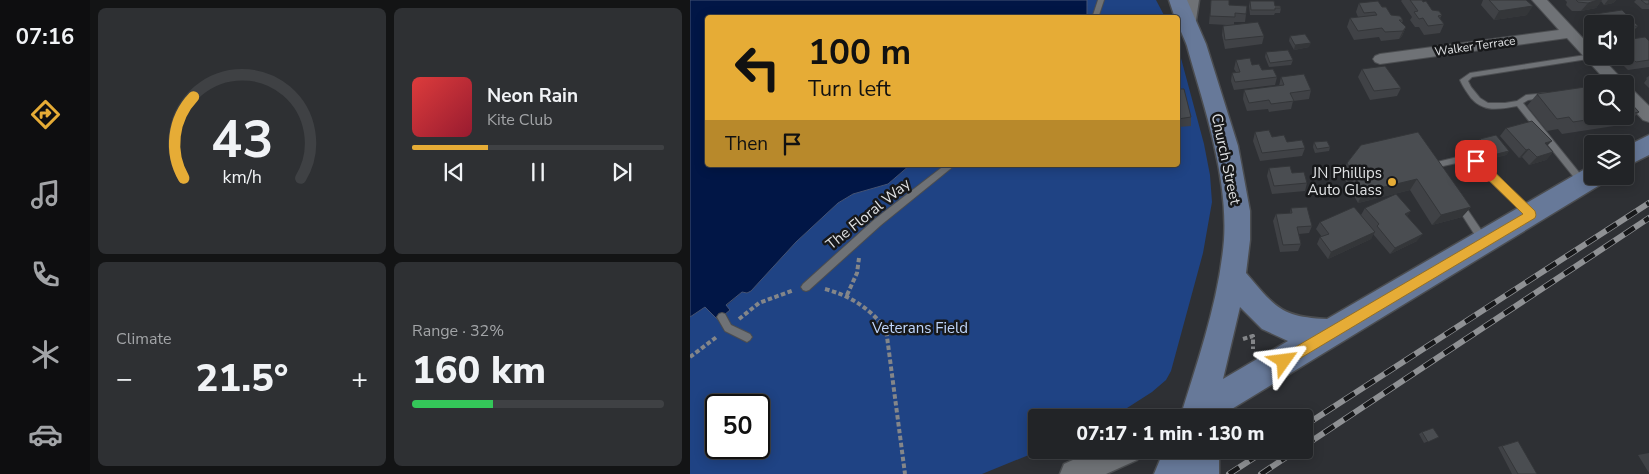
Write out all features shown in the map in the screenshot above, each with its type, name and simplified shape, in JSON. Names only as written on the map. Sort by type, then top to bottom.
[{"type":"main road","name":"Church Street","points":[[1186,7],[1226,146],[1234,184],[1238,222],[1232,276],[1198,409]]},
{"type":"main road","points":[[1634,153],[1649,144]]},
{"type":"main road","points":[[1207,409],[1331,333],[1584,183]]},
{"type":"main road","points":[[1232,276],[1261,310],[1276,322],[1293,330],[1331,333]]},
{"type":"main road","points":[[1170,474],[1176,459]]},
{"type":"main road","points":[[1202,474],[1203,459]]},
{"type":"street","points":[[1539,0],[1584,47]]},
{"type":"street","name":"Walker Terrace","points":[[1380,59],[1571,33]]},
{"type":"street","points":[[1600,65],[1610,75]]},
{"type":"street","points":[[1634,100],[1649,116]]},
{"type":"street","points":[[1074,474],[1107,459]]},
{"type":"lane","points":[[1096,15],[1101,0]]},
{"type":"lane","points":[[1555,94],[1526,98],[1519,103],[1492,107],[1484,106],[1476,100],[1464,83],[1464,78],[1470,75],[1584,57]]},
{"type":"lane","points":[[1519,103],[1584,174]]},
{"type":"lane","points":[[1444,180],[1437,168],[1440,164],[1466,158],[1472,159],[1531,215]]},
{"type":"lane","name":"The Floral Way","points":[[806,287],[834,259],[948,167]]},
{"type":"lane","points":[[1455,196],[1485,242]]},
{"type":"lane","points":[[722,317],[728,328],[747,337]]},
{"type":"path","points":[[847,295],[857,273],[860,247],[858,241]]},
{"type":"path","points":[[690,357],[759,302],[774,296],[806,287],[820,288],[847,295],[859,301],[870,310],[886,329],[906,474]]},
{"type":"path","points":[[1243,339],[1253,336],[1253,349]]},
{"type":"green space","points":[[1087,0],[1156,0],[1164,15],[1087,15]]},
{"type":"green space","name":"Veterans Field","points":[[1180,54],[1204,144],[1210,175],[1212,202],[1203,253],[1171,371],[1166,380],[1152,392],[1125,409],[1028,409],[1028,455],[982,474],[690,474],[690,317],[705,307],[718,320],[726,306],[742,292],[747,293],[751,291],[796,242],[838,203],[853,194],[888,184],[908,167],[1180,167]]},
{"type":"shaded area","points":[[690,0],[1087,0],[1087,15],[705,15],[705,167],[908,167],[888,184],[853,194],[838,203],[796,242],[751,291],[747,293],[742,292],[726,305],[730,310],[718,320],[705,307],[690,317]]},
{"type":"building","points":[[1211,0],[1229,0],[1229,5],[1247,6],[1246,14],[1235,13],[1235,17],[1210,16]]},
{"type":"building","points":[[1410,0],[1426,1],[1432,10],[1439,11],[1442,15],[1438,16],[1444,24],[1428,26],[1423,18],[1419,19],[1414,12],[1418,11]]},
{"type":"building","points":[[1489,0],[1526,0],[1533,6],[1499,11]]},
{"type":"building","points":[[1576,0],[1598,0],[1588,3]]},
{"type":"building","points":[[1641,0],[1649,0],[1649,4],[1646,4]]},
{"type":"building","points":[[1250,1],[1274,1],[1275,6],[1280,6],[1281,8],[1275,8],[1275,10],[1251,10]]},
{"type":"building","points":[[1378,1],[1382,7],[1386,7],[1391,15],[1400,16],[1403,20],[1399,20],[1406,27],[1403,31],[1385,32],[1382,28],[1358,31],[1350,18],[1377,15],[1375,12],[1364,13],[1359,3]]},
{"type":"building","points":[[1622,10],[1627,15],[1596,15]]},
{"type":"building","points":[[1258,22],[1264,36],[1225,40],[1223,26]]},
{"type":"building","points":[[1305,34],[1311,43],[1295,45],[1290,36]]},
{"type":"building","points":[[1645,37],[1649,41],[1649,60],[1636,62],[1634,60],[1634,39]]},
{"type":"building","points":[[1288,50],[1293,60],[1270,63],[1266,52]]},
{"type":"building","points":[[1250,58],[1252,65],[1259,64],[1262,70],[1273,69],[1277,77],[1235,82],[1232,73],[1240,72],[1236,60]]},
{"type":"building","points":[[1385,66],[1401,88],[1374,91],[1362,69]]},
{"type":"building","points":[[1304,74],[1311,90],[1290,93],[1294,101],[1271,104],[1269,100],[1249,103],[1244,90],[1284,85],[1281,77]]},
{"type":"building","points":[[1584,87],[1584,120],[1573,122],[1569,117],[1557,119],[1537,94]]},
{"type":"building","points":[[1180,89],[1184,89],[1191,117],[1180,119]]},
{"type":"building","points":[[1634,107],[1639,112],[1634,113]]},
{"type":"building","points":[[1532,121],[1552,141],[1545,143],[1553,152],[1537,157],[1529,149],[1526,150],[1506,128]]},
{"type":"building","points":[[1269,130],[1272,137],[1284,135],[1287,142],[1302,140],[1305,148],[1262,153],[1255,132]]},
{"type":"building","name":"JN Phillips Auto Glass","points":[[1418,132],[1471,207],[1441,215],[1417,179],[1363,192],[1347,163],[1361,145]]},
{"type":"building","points":[[1496,135],[1509,151],[1493,155],[1480,139]]},
{"type":"building","points":[[1327,141],[1330,147],[1317,149],[1314,142]]},
{"type":"building","points":[[1290,166],[1292,173],[1304,172],[1307,183],[1274,186],[1269,168]]},
{"type":"building","points":[[1396,194],[1411,211],[1405,214],[1423,234],[1395,248],[1377,226],[1379,224],[1365,208]]},
{"type":"building","points":[[1307,207],[1312,226],[1297,227],[1301,244],[1283,245],[1276,214],[1292,213],[1291,208]]},
{"type":"building","points":[[1354,207],[1375,232],[1331,252],[1320,237],[1329,234],[1320,222]]},
{"type":"building","points":[[1433,428],[1439,437],[1428,442],[1422,432]]},
{"type":"building","points":[[1518,441],[1537,474],[1518,474],[1502,446]]},
{"type":"railway","points":[[1313,420],[1649,203]]},
{"type":"railway","points":[[1313,440],[1649,218]]},
{"type":"railway","points":[[1229,474],[1252,459]]},
{"type":"railway","points":[[1261,474],[1284,459]]},
{"type":"place","name":"JN Phillips Auto Glass","points":[[1392,182]]},
{"type":"route","points":[[1284,361],[1531,215],[1476,161]]}]
